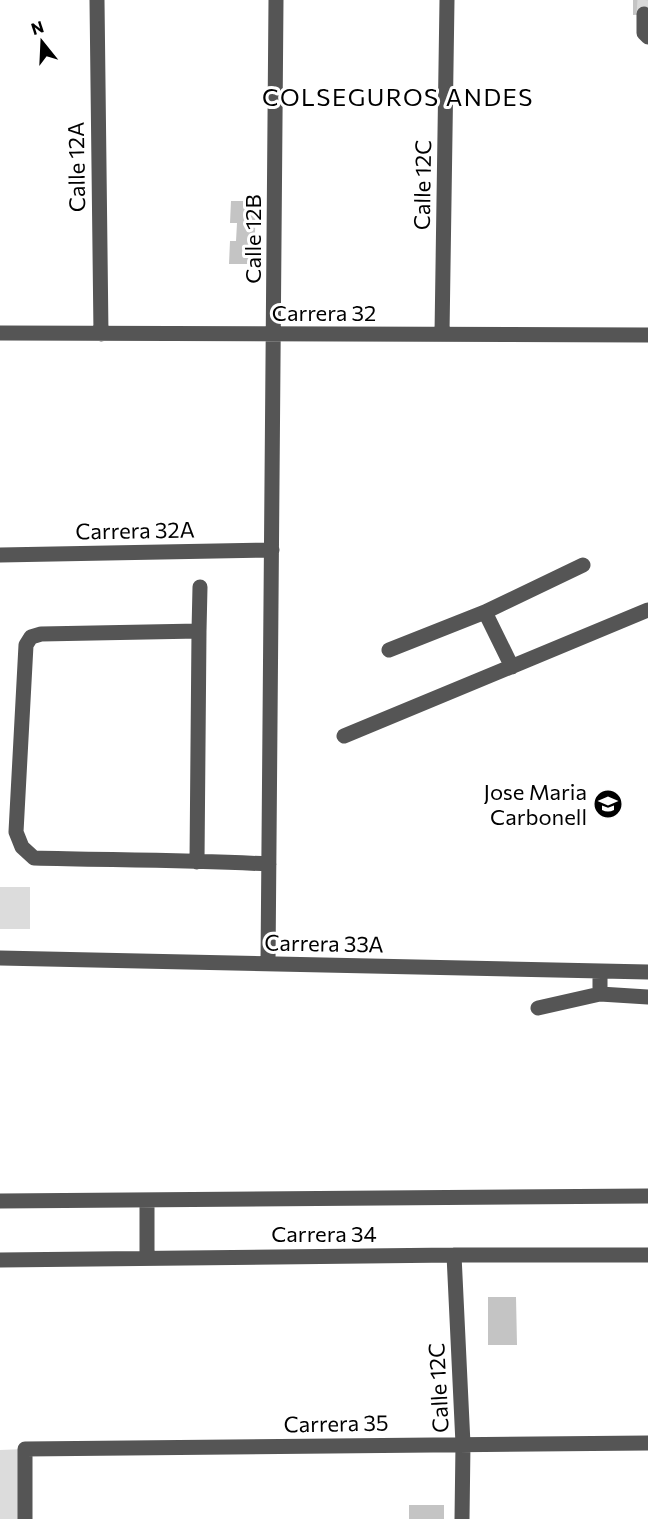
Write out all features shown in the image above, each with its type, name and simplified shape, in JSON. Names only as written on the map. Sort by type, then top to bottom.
[{"type":"street","name":"Calle 12A","points":[[97,0],[101,334]]},
{"type":"street","name":"Calle 12B","points":[[268,964],[276,0]]},
{"type":"street","name":"Calle 12C","points":[[442,334],[447,0]]},
{"type":"street","points":[[644,14],[644,33],[648,37]]},
{"type":"street","name":"Carrera 32","points":[[0,333],[648,335]]},
{"type":"street","name":"Carrera 32A","points":[[0,555],[272,550]]},
{"type":"street","points":[[389,650],[485,612],[583,565]]},
{"type":"street","points":[[197,862],[200,587]]},
{"type":"street","points":[[344,736],[648,610]]},
{"type":"street","points":[[485,612],[512,667]]},
{"type":"street","points":[[199,631],[41,634],[31,637],[26,645],[16,832],[22,847],[34,858],[269,864]]},
{"type":"street","name":"Carrera 33A","points":[[0,958],[648,972]]},
{"type":"street","points":[[600,971],[600,994]]},
{"type":"street","points":[[538,1008],[600,994],[648,997]]},
{"type":"street","name":"Carrera 34","points":[[0,1201],[648,1196]]},
{"type":"street","points":[[147,1200],[147,1257]]},
{"type":"street","name":"Calle 12C","points":[[454,1255],[463,1444],[462,1519]]},
{"type":"street","name":"Carrera 34","points":[[0,1260],[147,1257],[648,1255]]},
{"type":"street","name":"Carrera 35","points":[[25,1519],[25,1449],[648,1443]]},
{"type":"shaded area","points":[[0,887],[30,887],[30,929],[0,929]]},
{"type":"shaded area","points":[[25,1449],[25,1519],[0,1519],[0,1450]]},
{"type":"building","points":[[633,0],[648,0],[648,14],[633,15]]},
{"type":"building","points":[[231,201],[256,201],[254,264],[229,264],[230,241],[236,241],[237,223],[230,223]]},
{"type":"building","points":[[488,1297],[516,1297],[517,1345],[488,1345]]},
{"type":"building","points":[[409,1505],[444,1505],[444,1519],[409,1519]]},
{"type":"tunnel","points":[[644,14],[645,0]]},
{"type":"place","name":"Jose Maria Carbonell","points":[[608,804]]},
{"type":"district","name":"COLSEGUROS ANDES","points":[[398,96]]}]
